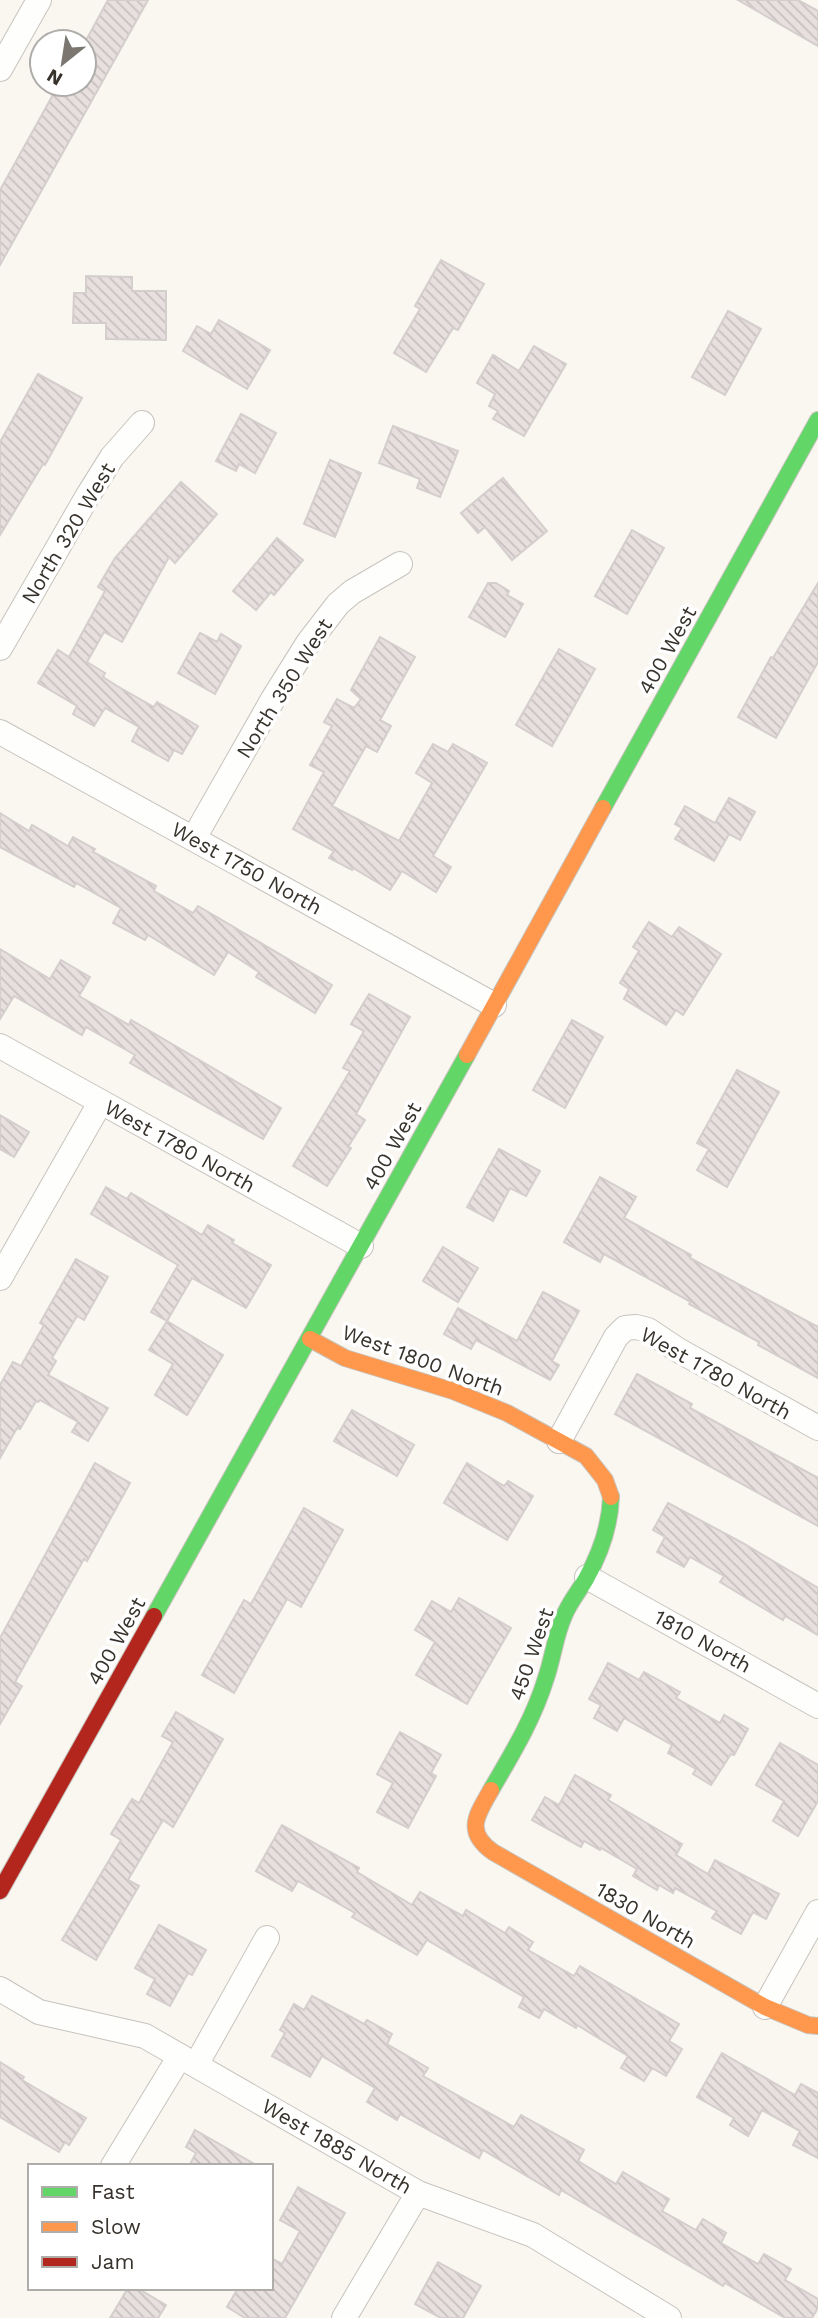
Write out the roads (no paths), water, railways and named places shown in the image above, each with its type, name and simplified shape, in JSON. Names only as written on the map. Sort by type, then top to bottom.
[{"type":"street","points":[[0,69],[39,0]]},
{"type":"street","name":"400 West","points":[[0,1891],[310,1339],[818,420]]},
{"type":"street","name":"North 320 West","points":[[0,648],[86,498],[112,457],[142,423]]},
{"type":"street","name":"North 350 West","points":[[194,838],[308,643],[338,604],[352,592],[400,564]]},
{"type":"street","name":"West 1750 North","points":[[0,732],[494,1005]]},
{"type":"street","name":"West 1780 North","points":[[0,1046],[361,1246]]},
{"type":"street","points":[[0,1278],[100,1103]]},
{"type":"street","name":"West 1780 North","points":[[559,1441],[616,1337],[625,1328],[636,1327],[648,1330],[678,1350],[818,1428]]},
{"type":"street","name":"West 1800 North","points":[[310,1339],[345,1358],[453,1391],[507,1413],[586,1456],[605,1480],[611,1498]]},
{"type":"street","name":"450 West","points":[[475,1819],[531,1717],[547,1677],[555,1639],[565,1613],[587,1577],[606,1532],[611,1498]]},
{"type":"street","name":"1810 North","points":[[587,1577],[818,1706]]},
{"type":"street","name":"1830 North","points":[[475,1819],[474,1831],[477,1836],[484,1846],[499,1856],[765,2007],[808,2025],[818,2026]]},
{"type":"street","points":[[765,2007],[818,1912]]},
{"type":"street","points":[[114,2164],[188,2060],[267,1938]]},
{"type":"street","name":"West 1885 North","points":[[0,1989],[39,2011],[145,2036],[418,2193],[533,2235],[659,2316]]},
{"type":"street","points":[[344,2318],[418,2193]]}]
